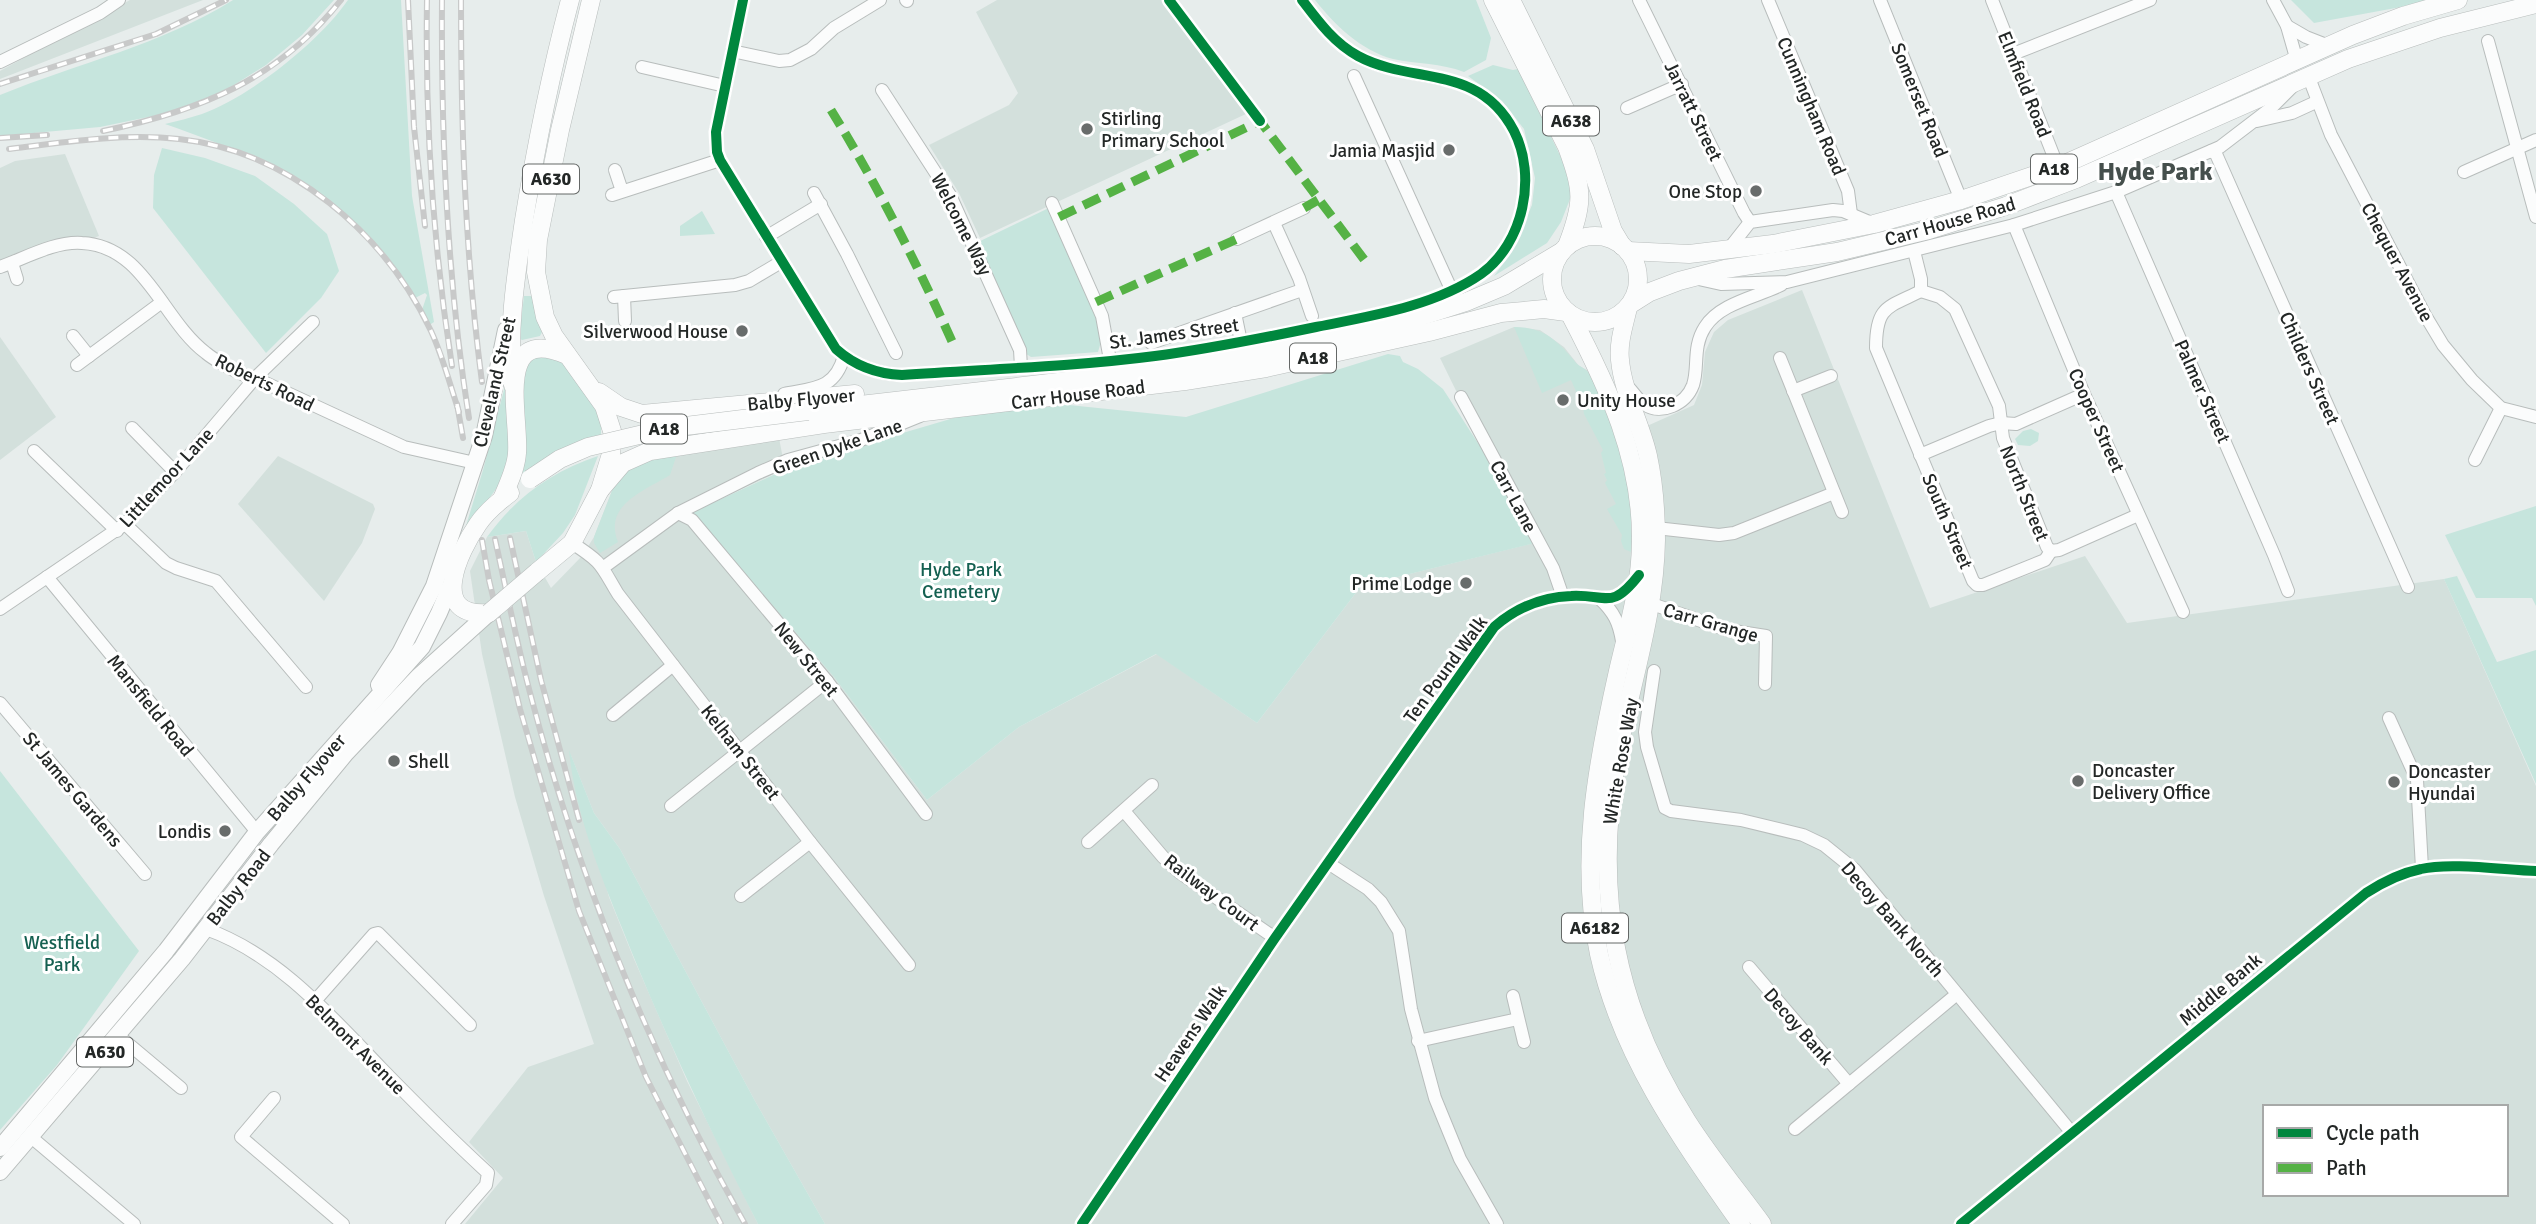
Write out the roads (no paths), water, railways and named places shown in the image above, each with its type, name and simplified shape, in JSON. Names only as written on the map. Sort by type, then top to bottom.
[{"type":"highway","name":"Cleveland Street","points":[[513,385],[512,301],[529,187],[570,0]]},
{"type":"highway","name":"Cleveland Street","points":[[567,355],[545,317],[540,300],[536,256],[560,130],[591,0]]},
{"type":"highway","name":"A638","points":[[1493,0],[1567,147],[1576,171],[1581,197],[1576,223],[1564,249]]},
{"type":"highway","name":"A638","points":[[1511,0],[1585,149],[1613,231],[1625,248]]},
{"type":"highway","name":"Carr House Road","points":[[1625,248],[1667,255],[1728,250],[1819,236],[1961,200],[2059,167],[2329,46],[2403,16],[2458,0]]},
{"type":"highway","name":"Carr House Road","points":[[1629,306],[1650,292],[1691,278],[1837,252],[1929,230],[2006,206],[2076,179],[2348,59],[2440,28],[2536,4]]},
{"type":"highway","points":[[1588,237],[1607,238],[1625,248],[1634,261],[1638,279],[1636,293],[1629,306],[1609,320],[1582,321],[1568,314],[1556,298],[1552,283],[1553,268],[1564,249],[1588,237]]},
{"type":"highway","name":"Carr House Road","points":[[808,411],[1016,388],[1239,357],[1312,343],[1419,317],[1466,302],[1504,286],[1564,249]]},
{"type":"highway","name":"White Rose Way","points":[[1629,306],[1620,337],[1619,359],[1648,454],[1654,489],[1656,572],[1652,604],[1616,760],[1610,804],[1607,877],[1613,939],[1635,1018],[1652,1059],[1688,1122],[1762,1224]]},
{"type":"highway","name":"Carr House Road","points":[[600,489],[623,463],[650,452],[824,424],[1185,381],[1266,368],[1501,313],[1544,309],[1568,314]]},
{"type":"highway","name":"White Rose Way","points":[[1568,314],[1594,360],[1619,420],[1636,474],[1641,541],[1639,575],[1601,743],[1592,825],[1591,887],[1600,955],[1617,1013],[1640,1070],[1678,1134],[1741,1224]]},
{"type":"highway","name":"Balby Flyover","points":[[489,613],[572,544],[600,489],[611,454],[613,433],[604,406],[567,355],[547,348],[530,351],[518,365],[513,385],[517,459],[502,499]]},
{"type":"highway","name":"Balby Flyover","points":[[593,388],[621,407],[642,414],[870,393],[1016,388]]},
{"type":"highway","name":"Balby Flyover","points":[[452,582],[464,550],[478,524],[502,499],[560,459],[588,447],[669,428],[808,411]]},
{"type":"highway","points":[[452,582],[452,594],[456,603],[472,612],[489,613]]},
{"type":"main road","name":"Cleveland Street","points":[[475,463],[494,392],[512,301]]},
{"type":"main road","name":"Balby Flyover","points":[[355,722],[400,653],[435,586],[475,463]]},
{"type":"main road","name":"Balby Flyover","points":[[257,832],[422,647],[452,582]]},
{"type":"main road","name":"Balby Road","points":[[0,1172],[119,1036],[346,753],[418,677],[489,613]]},
{"type":"main road","name":"Balby Road","points":[[0,1148],[166,951],[257,832]]},
{"type":"main road","points":[[257,832],[271,844]]},
{"type":"main road","name":"A630","points":[[166,951],[181,936],[198,928],[206,929]]},
{"type":"street","points":[[0,62],[100,13],[119,0]]},
{"type":"street","name":"St. James Street","points":[[743,0],[716,132],[720,160],[830,340],[844,356],[886,375],[1110,360],[1241,342],[1388,311],[1429,299],[1479,275],[1492,265],[1514,232],[1524,201],[1526,176],[1520,144],[1504,114],[1463,84],[1438,76],[1396,70],[1357,55],[1339,43],[1302,0]]},
{"type":"street","points":[[732,51],[779,61],[790,60],[811,49],[834,28],[880,0]]},
{"type":"street","name":"Jarratt Street","points":[[1639,0],[1750,222]]},
{"type":"street","name":"Cunningham Road","points":[[1769,0],[1847,191],[1851,214]]},
{"type":"street","name":"Somerset Road","points":[[1880,0],[1961,200]]},
{"type":"street","name":"Elmfield Road","points":[[1992,0],[2059,167]]},
{"type":"street","points":[[2013,54],[2123,5],[2150,0]]},
{"type":"street","points":[[2273,0],[2287,26],[2297,61]]},
{"type":"street","points":[[2287,26],[2305,37],[2329,46]]},
{"type":"street","points":[[2488,41],[2536,216]]},
{"type":"street","points":[[642,67],[725,86]]},
{"type":"street","points":[[1354,76],[1451,289]]},
{"type":"street","points":[[1624,382],[1643,404],[1651,408],[1663,409],[1681,402],[1694,383],[1695,355],[1705,326],[1725,310],[1787,282],[2014,225],[2116,192],[2211,151],[2254,121],[2306,78]]},
{"type":"street","name":"Chequer Avenue","points":[[2306,78],[2311,83],[2316,102],[2331,135],[2443,345],[2472,380],[2501,408],[2536,417]]},
{"type":"street","points":[[1627,108],[1682,84]]},
{"type":"street","points":[[1361,92],[1374,86]]},
{"type":"street","name":"Welcome Way","points":[[882,90],[950,195],[1020,350],[1021,367]]},
{"type":"street","points":[[2254,121],[2292,113],[2316,102]]},
{"type":"street","points":[[2464,172],[2536,140]]},
{"type":"street","name":"Childers Street","points":[[2211,151],[2216,154],[2408,587]]},
{"type":"street","points":[[615,170],[617,193],[720,160]]},
{"type":"street","name":"Palmer Street","points":[[2116,192],[2288,591]]},
{"type":"street","points":[[814,193],[895,354]]},
{"type":"street","points":[[1052,202],[1102,316],[1110,360]]},
{"type":"street","points":[[766,237],[821,204]]},
{"type":"street","points":[[1237,239],[1304,208]]},
{"type":"street","points":[[1728,250],[1750,222],[1833,210],[1874,224]]},
{"type":"street","points":[[1274,223],[1299,278],[1312,316]]},
{"type":"street","name":"Cooper Street","points":[[2014,225],[2084,394],[2183,612]]},
{"type":"street","name":"Roberts Road","points":[[18,279],[6,265],[64,245],[80,243],[110,249],[134,266],[206,353],[248,377],[404,447],[475,463]]},
{"type":"street","points":[[1914,251],[1921,291]]},
{"type":"street","points":[[625,321],[619,297],[735,285],[749,281],[781,262]]},
{"type":"street","points":[[1691,278],[1724,284],[1787,282]]},
{"type":"street","points":[[1724,284],[1730,298],[1725,310]]},
{"type":"street","points":[[1152,343],[1302,290]]},
{"type":"street","name":"North Street","points":[[1921,291],[1940,297],[1955,309],[1999,407],[2003,438],[2047,547],[2051,551],[2059,550],[2138,515]]},
{"type":"street","name":"South Street","points":[[1921,291],[1900,299],[1885,309],[1876,326],[1876,348],[1973,581],[1977,585],[2045,560],[2051,551]]},
{"type":"street","points":[[77,365],[162,302]]},
{"type":"street","points":[[1235,313],[1241,342]]},
{"type":"street","name":"Littlemoor Lane","points":[[0,609],[121,527],[175,472],[255,378],[313,322]]},
{"type":"street","points":[[73,335],[89,356]]},
{"type":"street","points":[[721,405],[827,384],[841,368],[844,356]]},
{"type":"street","points":[[1780,358],[1842,512]]},
{"type":"street","points":[[1793,391],[1831,376]]},
{"type":"street","name":"North Street","points":[[2001,423],[2016,424],[2084,394]]},
{"type":"street","name":"Carr Lane","points":[[1461,397],[1553,568],[1563,597]]},
{"type":"street","points":[[2475,460],[2501,408]]},
{"type":"street","name":"Green Dyke Lane","points":[[604,566],[678,513],[788,460],[861,440],[926,413]]},
{"type":"street","name":"South Street","points":[[1920,455],[2001,423]]},
{"type":"street","points":[[132,428],[175,472]]},
{"type":"street","points":[[34,451],[166,563],[216,581],[306,687]]},
{"type":"street","points":[[1656,528],[1734,533],[1834,493]]},
{"type":"street","name":"New Street","points":[[678,513],[692,520],[827,681],[926,814]]},
{"type":"street","name":"Kelham Street","points":[[572,544],[604,566],[618,594],[909,965]]},
{"type":"street","points":[[1623,649],[1617,619],[1600,600],[1623,594],[1639,575]]},
{"type":"street","name":"Mansfield Road","points":[[47,577],[257,832]]},
{"type":"street","name":"Ten Pound Walk","points":[[1328,863],[1494,627],[1506,617],[1533,603],[1573,595],[1600,600]]},
{"type":"street","name":"Carr Grange","points":[[1652,604],[1727,630],[1766,636],[1765,684]]},
{"type":"street","points":[[613,715],[673,665]]},
{"type":"street","name":"Decoy Bank North","points":[[1654,671],[1645,732],[1665,808],[1778,828],[1824,845],[1855,870],[2072,1133]]},
{"type":"street","points":[[671,806],[827,681]]},
{"type":"street","name":"St James Gardens","points":[[0,703],[145,874]]},
{"type":"street","points":[[2389,718],[2417,780],[2422,868]]},
{"type":"street","points":[[1088,842],[1152,785]]},
{"type":"street","name":"Railway Court","points":[[1124,811],[1179,872],[1275,938]]},
{"type":"street","points":[[741,896],[810,842]]},
{"type":"street","points":[[1328,863],[1368,889],[1381,902],[1399,932],[1419,1041],[1435,1098],[1451,1139],[1497,1224]]},
{"type":"street","name":"Heavens Walk","points":[[1082,1224],[1328,863]]},
{"type":"street","name":"Middle Bank","points":[[1961,1224],[2384,881],[2422,868],[2536,872]]},
{"type":"street","name":"Belmont Avenue","points":[[206,929],[276,966],[488,1173],[488,1181],[452,1224]]},
{"type":"street","points":[[314,1002],[374,934],[378,933],[470,1026]]},
{"type":"street","name":"Decoy Bank","points":[[1749,967],[1849,1084]]},
{"type":"street","points":[[1795,1129],[1957,994]]},
{"type":"street","points":[[1513,996],[1524,1042]]},
{"type":"street","points":[[1419,1041],[1518,1018]]},
{"type":"street","points":[[119,1036],[181,1088]]},
{"type":"street","points":[[274,1098],[242,1137],[343,1224]]},
{"type":"street","points":[[31,1137],[134,1224]]},
{"type":"railway","points":[[0,84],[156,34],[226,0]]},
{"type":"railway","points":[[103,131],[172,113],[234,88],[291,51],[317,28],[341,0]]},
{"type":"railway","points":[[408,0],[414,127],[425,226]]},
{"type":"railway","points":[[427,0],[427,92],[432,184],[452,366]]},
{"type":"railway","points":[[442,0],[447,209],[455,314],[469,418]]},
{"type":"railway","points":[[461,0],[465,191],[482,382]]},
{"type":"railway","points":[[0,138],[47,135]]},
{"type":"railway","points":[[9,149],[115,138],[179,139],[220,147],[258,160],[295,179],[329,203],[360,230],[388,261],[431,331],[459,412]]},
{"type":"railway","points":[[457,404],[463,438]]},
{"type":"railway","points":[[510,538],[541,680],[579,820]]},
{"type":"railway","points":[[495,539],[515,633],[548,758],[594,896],[648,1030],[678,1096],[745,1224]]},
{"type":"railway","points":[[482,540],[520,709],[579,911],[646,1077],[721,1224]]},
{"type":"place","name":"Stirling Primary School","points":[[1087,129]]},
{"type":"place","name":"Jamia Masjid","points":[[1449,150]]},
{"type":"place","name":"One Stop","points":[[1756,191]]},
{"type":"place","name":"Silverwood House","points":[[742,331]]},
{"type":"place","name":"Unity House","points":[[1563,400]]},
{"type":"place","name":"Prime Lodge","points":[[1466,583]]},
{"type":"place","name":"Shell","points":[[394,761]]},
{"type":"place","name":"Doncaster Delivery Office","points":[[2078,781]]},
{"type":"place","name":"Doncaster Hyundai","points":[[2394,782]]},
{"type":"place","name":"Londis","points":[[225,831]]},
{"type":"district","name":"Hyde Park","points":[[2155,171]]},
{"type":"park label","name":"Hyde Park Cemetery","points":[[961,580]]},
{"type":"park label","name":"Westfield Park","points":[[62,953]]}]
